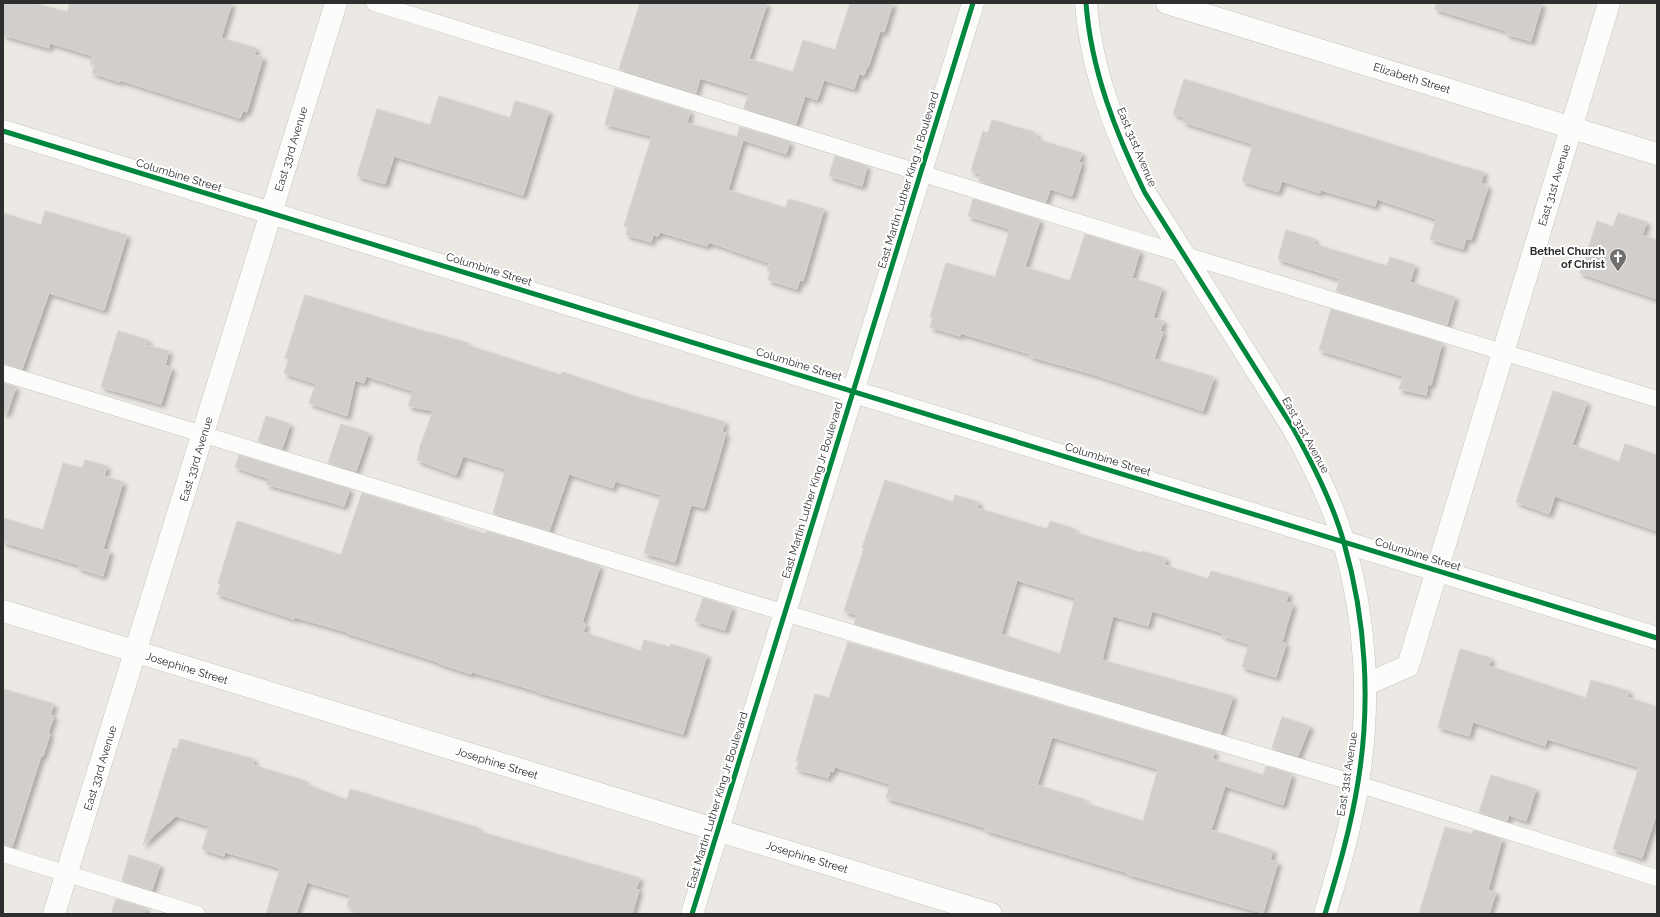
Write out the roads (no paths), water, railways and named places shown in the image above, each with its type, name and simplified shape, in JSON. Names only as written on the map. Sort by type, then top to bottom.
[{"type":"street","name":"East 33rd Avenue","points":[[54,914],[336,3]]},
{"type":"street","name":"East Martin Luther King Jr Boulevard","points":[[692,914],[973,3]]},
{"type":"street","name":"East 31st Avenue","points":[[1086,3],[1092,50],[1113,121],[1129,161],[1145,193],[1293,428],[1312,462],[1344,542],[1358,608],[1363,642],[1365,724],[1358,784],[1345,848],[1325,914]]},
{"type":"street","name":"Elizabeth Street","points":[[1167,3],[1657,154]]},
{"type":"street","name":"East 31st Avenue","points":[[1365,685],[1408,666],[1610,3]]},
{"type":"street","name":"Columbine Street","points":[[3,131],[1657,638]]},
{"type":"street","name":"Josephine Street","points":[[3,611],[991,914]]},
{"type":"lane","points":[[374,3],[920,173],[1657,399]]},
{"type":"lane","points":[[3,373],[785,613],[1358,784],[1657,878]]},
{"type":"lane","points":[[3,854],[197,914]]},
{"type":"place","name":"Bethel Church of Christ","points":[[1618,272]]}]
